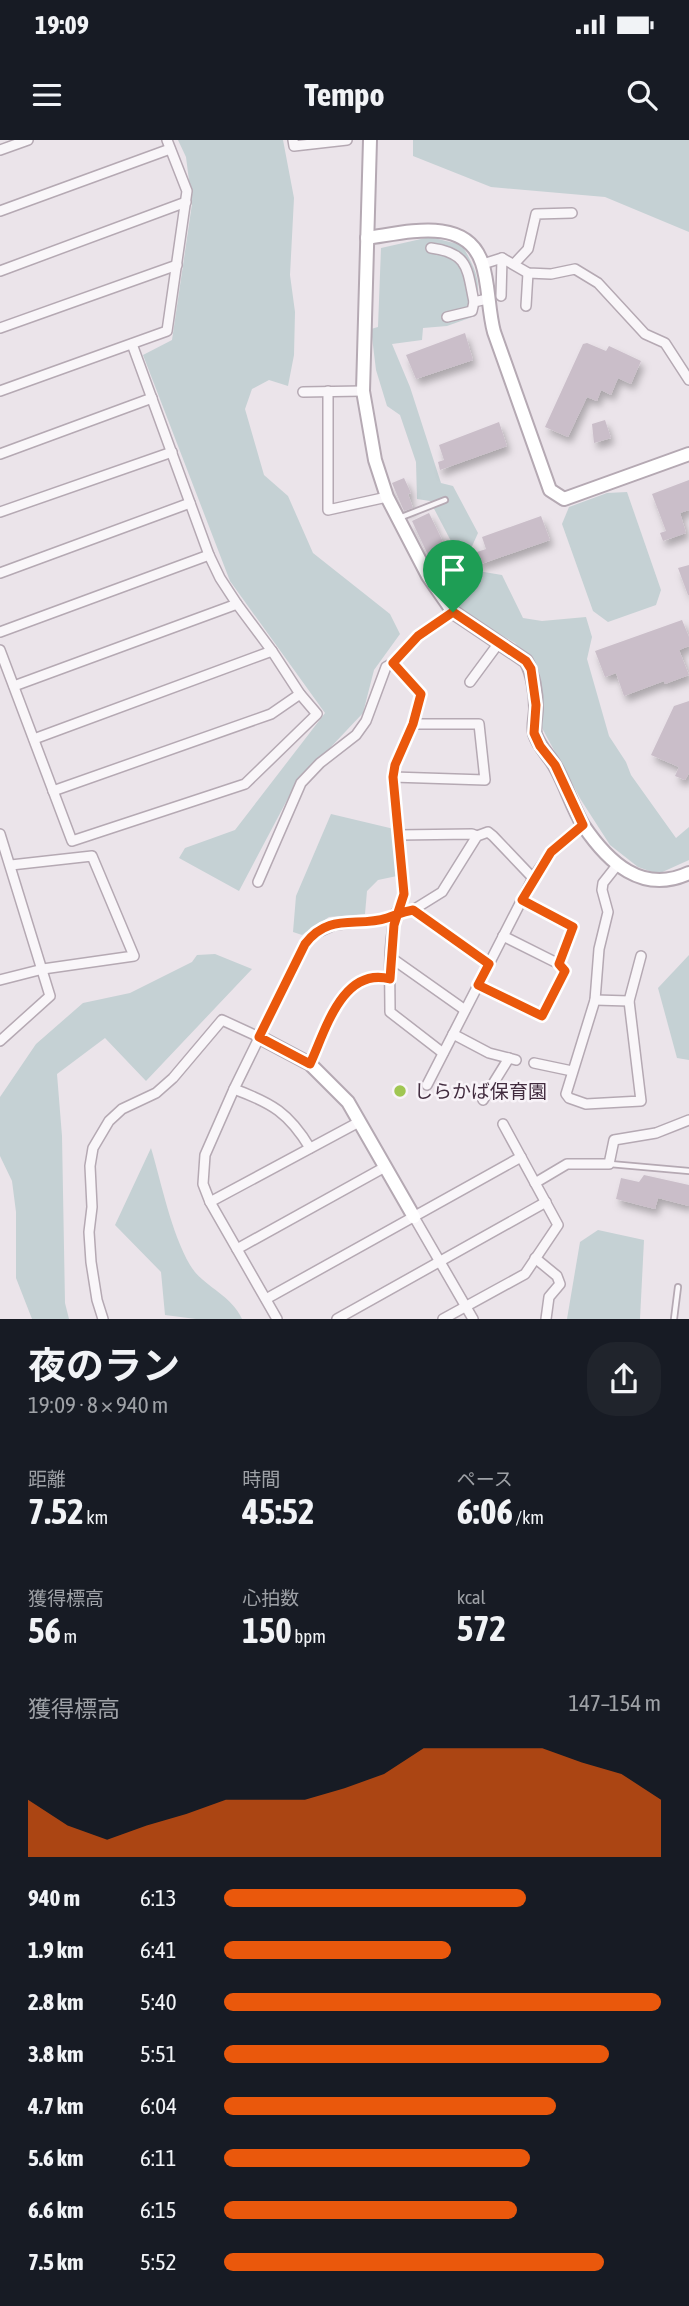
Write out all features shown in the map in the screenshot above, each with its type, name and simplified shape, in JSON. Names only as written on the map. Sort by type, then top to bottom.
[{"type":"street","points":[[0,150],[28,140]]},
{"type":"street","points":[[293,140],[293,146],[347,140]]},
{"type":"street","points":[[370,140],[363,391],[369,434],[387,497],[428,576],[453,612],[526,661],[531,669],[536,705],[534,733],[540,746],[555,765],[583,825],[618,864],[649,881],[665,881],[689,873]]},
{"type":"street","points":[[0,211],[169,144],[187,191],[167,331],[0,391]]},
{"type":"street","points":[[0,271],[186,202]]},
{"type":"street","points":[[514,264],[528,249],[536,214],[572,214]]},
{"type":"street","points":[[367,239],[441,230],[463,237],[475,246],[483,264],[481,301],[472,311],[447,317]]},
{"type":"street","points":[[431,248],[451,251],[466,265],[494,332],[550,491],[564,499],[689,454]]},
{"type":"street","points":[[483,264],[502,258],[528,273],[551,274],[575,269],[598,283],[645,334],[665,343],[689,380]]},
{"type":"street","points":[[501,296],[502,258]]},
{"type":"street","points":[[0,328],[177,265]]},
{"type":"street","points":[[526,306],[528,273]]},
{"type":"street","points":[[0,650],[72,841],[245,784],[317,714],[300,694],[220,578],[209,555],[132,344]]},
{"type":"street","points":[[328,391],[328,510],[387,497]]},
{"type":"street","points":[[303,392],[363,391]]},
{"type":"street","points":[[0,454],[152,398]]},
{"type":"street","points":[[0,512],[172,452]]},
{"type":"street","points":[[0,573],[190,503]]},
{"type":"street","points":[[0,632],[209,555]]},
{"type":"street","points":[[14,687],[237,604]]},
{"type":"street","points":[[258,881],[301,783],[320,763],[356,735],[366,721],[386,667],[418,636],[453,612]]},
{"type":"street","points":[[470,682],[498,644]]},
{"type":"street","points":[[34,739],[272,651]]},
{"type":"street","points":[[393,663],[421,694],[393,777],[404,894],[396,913],[390,957],[390,1013],[443,1053]]},
{"type":"street","points":[[53,791],[271,714],[300,694]]},
{"type":"street","points":[[393,777],[485,780],[479,724],[413,724]]},
{"type":"street","points":[[427,1085],[533,878],[551,852],[583,825]]},
{"type":"street","points":[[277,1319],[210,1202],[203,1184],[205,1155],[287,977],[312,935],[334,925],[387,919],[396,913],[413,910],[442,892],[477,836],[488,832],[533,878]]},
{"type":"street","points":[[0,834],[50,996],[0,1041]]},
{"type":"street","points":[[398,835],[477,836]]},
{"type":"street","points":[[0,980],[43,970],[134,956],[92,856],[11,866]]},
{"type":"street","points":[[618,864],[603,883],[601,890],[608,912],[599,949],[595,1000],[572,1071],[566,1094],[569,1098],[586,1104],[641,1101],[629,1001],[642,956]]},
{"type":"street","points":[[522,900],[573,927],[559,964]]},
{"type":"street","points":[[413,910],[489,964]]},
{"type":"street","points":[[478,985],[542,1016],[565,971],[559,964],[503,936]]},
{"type":"street","points":[[390,957],[465,1010]]},
{"type":"street","points":[[310,1064],[340,999],[361,981],[377,976],[390,979]]},
{"type":"street","points":[[595,1000],[629,1001]]},
{"type":"street","points":[[103,1319],[97,1300],[89,1232],[92,1207],[90,1166],[93,1148],[109,1121],[122,1110],[156,1093],[173,1078],[222,1020],[310,1064],[348,1102],[473,1319]]},
{"type":"street","points":[[453,1034],[489,1053],[512,1059],[483,1100]]},
{"type":"street","points":[[534,1063],[572,1071]]},
{"type":"street","points":[[234,1089],[265,1101],[283,1112],[297,1127],[310,1148]]},
{"type":"street","points":[[535,1183],[568,1164],[609,1164],[614,1140],[656,1133],[689,1120]]},
{"type":"street","points":[[210,1202],[359,1122]]},
{"type":"street","points":[[443,1319],[524,1274],[558,1225],[503,1124]]},
{"type":"street","points":[[266,1299],[522,1157]]},
{"type":"street","points":[[237,1249],[385,1167]]},
{"type":"street","points":[[337,1319],[546,1202]]},
{"type":"street","points":[[535,1258],[557,1276],[560,1284],[549,1297],[546,1319]]},
{"type":"lane","points":[[398,518],[445,500]]},
{"type":"lane","points":[[609,1164],[689,1171]]},
{"type":"lane","points":[[674,1319],[678,1287]]},
{"type":"shaded area","points":[[178,140],[283,140],[294,198],[290,275],[295,312],[294,355],[288,386],[269,380],[252,389],[245,409],[264,475],[288,496],[313,553],[390,614],[400,634],[374,670],[363,713],[295,785],[239,891],[179,858],[185,848],[235,830],[325,713],[230,581],[143,355],[172,340],[192,204],[186,157]]},
{"type":"shaded area","points":[[413,140],[689,140],[689,232],[605,197],[491,187],[413,156]]},
{"type":"shaded area","points":[[430,237],[462,245],[477,279],[475,316],[447,326],[423,328],[422,340],[392,344],[410,387],[441,483],[453,486],[478,533],[469,553],[472,570],[502,575],[523,618],[542,621],[586,617],[592,637],[587,659],[609,736],[631,775],[676,838],[689,827],[689,860],[658,874],[638,867],[610,845],[581,800],[542,728],[540,674],[515,643],[455,605],[440,573],[453,545],[430,501],[417,499],[416,462],[400,415],[387,406],[376,370],[371,329],[378,327],[381,248]]},
{"type":"shaded area","points":[[627,492],[661,590],[656,605],[608,622],[593,611],[562,524],[569,507],[607,493]]},
{"type":"shaded area","points":[[331,814],[394,829],[397,876],[378,880],[367,891],[365,914],[329,917],[302,935],[293,932],[296,896]]},
{"type":"shaded area","points":[[215,954],[252,969],[146,1081],[105,1038],[57,1074],[62,1136],[65,1303],[69,1319],[32,1319],[16,1278],[16,1212],[12,1181],[0,1156],[0,1097],[36,1044],[83,1003],[130,993],[192,962],[197,955]]},
{"type":"shaded area","points":[[689,955],[689,1060],[677,1058],[658,988]]},
{"type":"shaded area","points":[[151,1148],[183,1252],[195,1272],[231,1303],[242,1319],[196,1319],[165,1315],[161,1272],[115,1225]]},
{"type":"shaded area","points":[[598,1230],[644,1240],[640,1319],[567,1319],[580,1242]]},
{"type":"building","points":[[465,333],[473,360],[416,379],[406,355]]},
{"type":"building","points":[[587,343],[606,351],[609,346],[641,361],[631,384],[618,378],[611,395],[601,390],[597,401],[587,397],[568,437],[545,427],[583,344]]},
{"type":"building","points":[[605,420],[611,438],[594,443],[592,424]]},
{"type":"building","points":[[499,422],[507,446],[440,470],[438,462],[444,460],[439,445]]},
{"type":"building","points":[[404,478],[411,493],[408,494],[413,508],[404,511],[392,483]]},
{"type":"building","points":[[689,480],[689,510],[680,513],[686,533],[663,541],[660,533],[666,531],[652,494]]},
{"type":"building","points":[[429,513],[445,546],[428,555],[412,521]]},
{"type":"building","points":[[541,516],[550,540],[481,564],[477,552],[486,549],[482,537]]},
{"type":"building","points":[[689,565],[689,595],[688,595],[678,568]]},
{"type":"building","points":[[682,620],[689,637],[689,646],[679,650],[689,675],[624,696],[616,673],[605,677],[595,651]]},
{"type":"building","points":[[689,701],[689,773],[685,780],[675,776],[679,767],[651,755],[674,706]]},
{"type":"building","points":[[644,1175],[689,1185],[689,1206],[658,1198],[655,1209],[616,1199],[621,1178],[639,1182]]},
{"type":"place","name":"しらかば保育園","points":[[400,1091]]},
{"type":"route","points":[[453,612],[418,636],[393,663],[421,694],[393,777],[404,894],[401,907],[396,913],[394,925],[390,979],[377,976],[361,981],[340,999],[310,1064],[259,1037],[305,944],[321,929],[347,922],[387,919],[396,913],[413,910],[489,964],[478,985],[542,1016],[565,971],[559,964],[573,927],[522,900],[551,852],[583,825],[555,765],[540,746],[534,733],[536,705],[531,669],[526,661],[453,612]]}]
